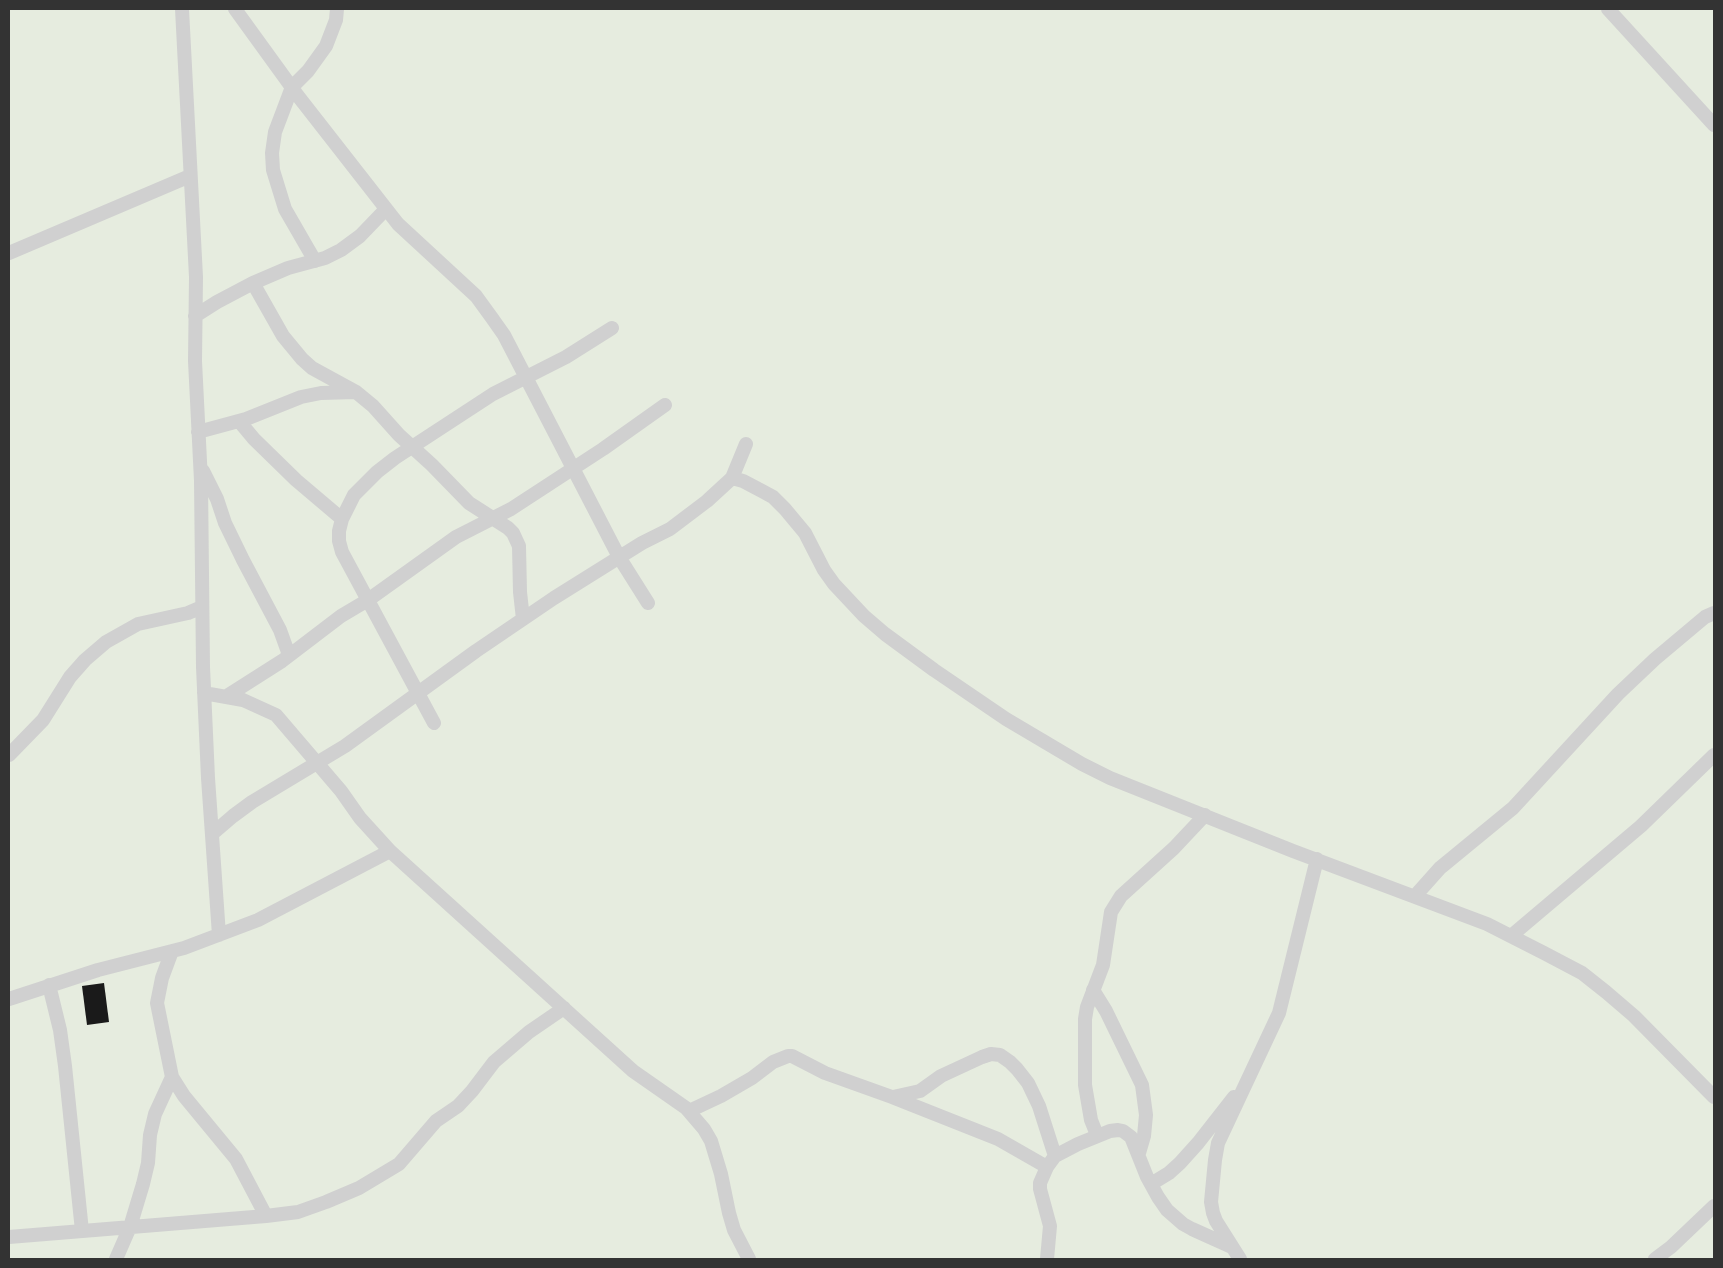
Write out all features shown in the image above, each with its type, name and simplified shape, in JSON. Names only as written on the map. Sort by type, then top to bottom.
[{"type":"street","points":[[182,9],[196,277],[195,361],[200,465],[204,693],[219,935]]},
{"type":"street","points":[[235,9],[292,87],[398,224],[476,296],[504,335],[619,557],[648,603]]},
{"type":"street","points":[[315,261],[284,209],[273,170],[272,153],[275,132],[292,87],[308,71],[326,46],[336,20],[337,9]]},
{"type":"street","points":[[1608,9],[1714,125]]},
{"type":"street","points":[[9,253],[190,176]]},
{"type":"street","points":[[195,316],[253,283],[288,268],[315,261],[341,250],[360,236],[386,209]]},
{"type":"street","points":[[253,283],[283,336],[302,359],[312,368],[356,392],[374,406],[411,446],[469,503],[514,533],[519,546],[522,619]]},
{"type":"street","points":[[434,723],[342,552],[339,531],[342,519],[354,495],[364,484],[411,446],[493,394],[589,344],[612,328]]},
{"type":"street","points":[[198,432],[239,421],[301,397],[321,393],[356,392]]},
{"type":"street","points":[[227,696],[262,674],[341,616],[368,600],[456,536],[511,509],[574,468],[665,404]]},
{"type":"street","points":[[239,421],[254,439],[296,480],[342,519]]},
{"type":"street","points":[[212,834],[252,802],[345,746],[522,619],[619,557],[670,529],[707,501],[732,478],[746,444]]},
{"type":"street","points":[[200,465],[243,560],[280,630],[289,655]]},
{"type":"street","points":[[732,478],[743,481],[762,491],[785,509],[805,533],[824,570],[846,599],[885,634],[1006,719],[1082,764],[1110,778],[1487,924],[1582,973],[1634,1016],[1714,1097]]},
{"type":"street","points":[[9,755],[44,720],[70,677],[85,660],[106,642],[138,624],[188,613],[202,606]]},
{"type":"street","points":[[1415,896],[1440,868],[1512,808],[1618,694],[1655,659],[1705,617],[1714,613]]},
{"type":"street","points":[[204,693],[243,700],[276,716],[318,764],[360,818],[390,851],[633,1071],[656,1088],[671,1096],[688,1111],[704,1129],[711,1141],[734,1230],[749,1259]]},
{"type":"street","points":[[1511,936],[1641,826],[1714,755]]},
{"type":"street","points":[[1097,1136],[1085,1086],[1085,1019],[1087,1007],[1103,965],[1111,912],[1121,896],[1174,848],[1205,815]]},
{"type":"street","points":[[9,999],[107,967],[172,951],[258,920],[390,851]]},
{"type":"street","points":[[1240,1259],[1216,1221],[1211,1202],[1218,1143],[1279,1013],[1317,859]]},
{"type":"street","points":[[172,951],[162,978],[157,1002],[172,1076],[184,1096],[236,1159],[266,1216]]},
{"type":"street","points":[[49,985],[60,1030],[65,1066],[82,1231]]},
{"type":"street","points":[[1093,990],[1106,1011],[1142,1085],[1146,1115],[1144,1136],[1139,1153]]},
{"type":"street","points":[[9,1237],[266,1216],[298,1212],[326,1202],[359,1188],[399,1164],[436,1121],[458,1106],[494,1062],[529,1032],[564,1008]]},
{"type":"street","points":[[892,1097],[920,1091],[951,1071],[982,1056],[994,1053],[1010,1062],[1028,1083],[1039,1106],[1051,1162]]},
{"type":"street","points":[[688,1111],[721,1096],[773,1062],[788,1056],[796,1057],[825,1073],[892,1097],[1051,1162]]},
{"type":"street","points":[[116,1259],[130,1227],[143,1184],[155,1114],[172,1076]]},
{"type":"street","points":[[1151,1184],[1169,1173],[1185,1158],[1248,1081]]},
{"type":"street","points":[[1047,1259],[1050,1226],[1040,1183],[1051,1162],[1097,1136],[1110,1131],[1124,1131],[1132,1137],[1151,1184],[1167,1210],[1183,1224],[1232,1247]]},
{"type":"street","points":[[1655,1259],[1671,1247],[1714,1206]]},
{"type":"shaded area","points":[[9,9],[1714,9],[1714,1259],[9,1259]]},
{"type":"building","points":[[104,983],[109,1022],[87,1025],[82,986]]}]
